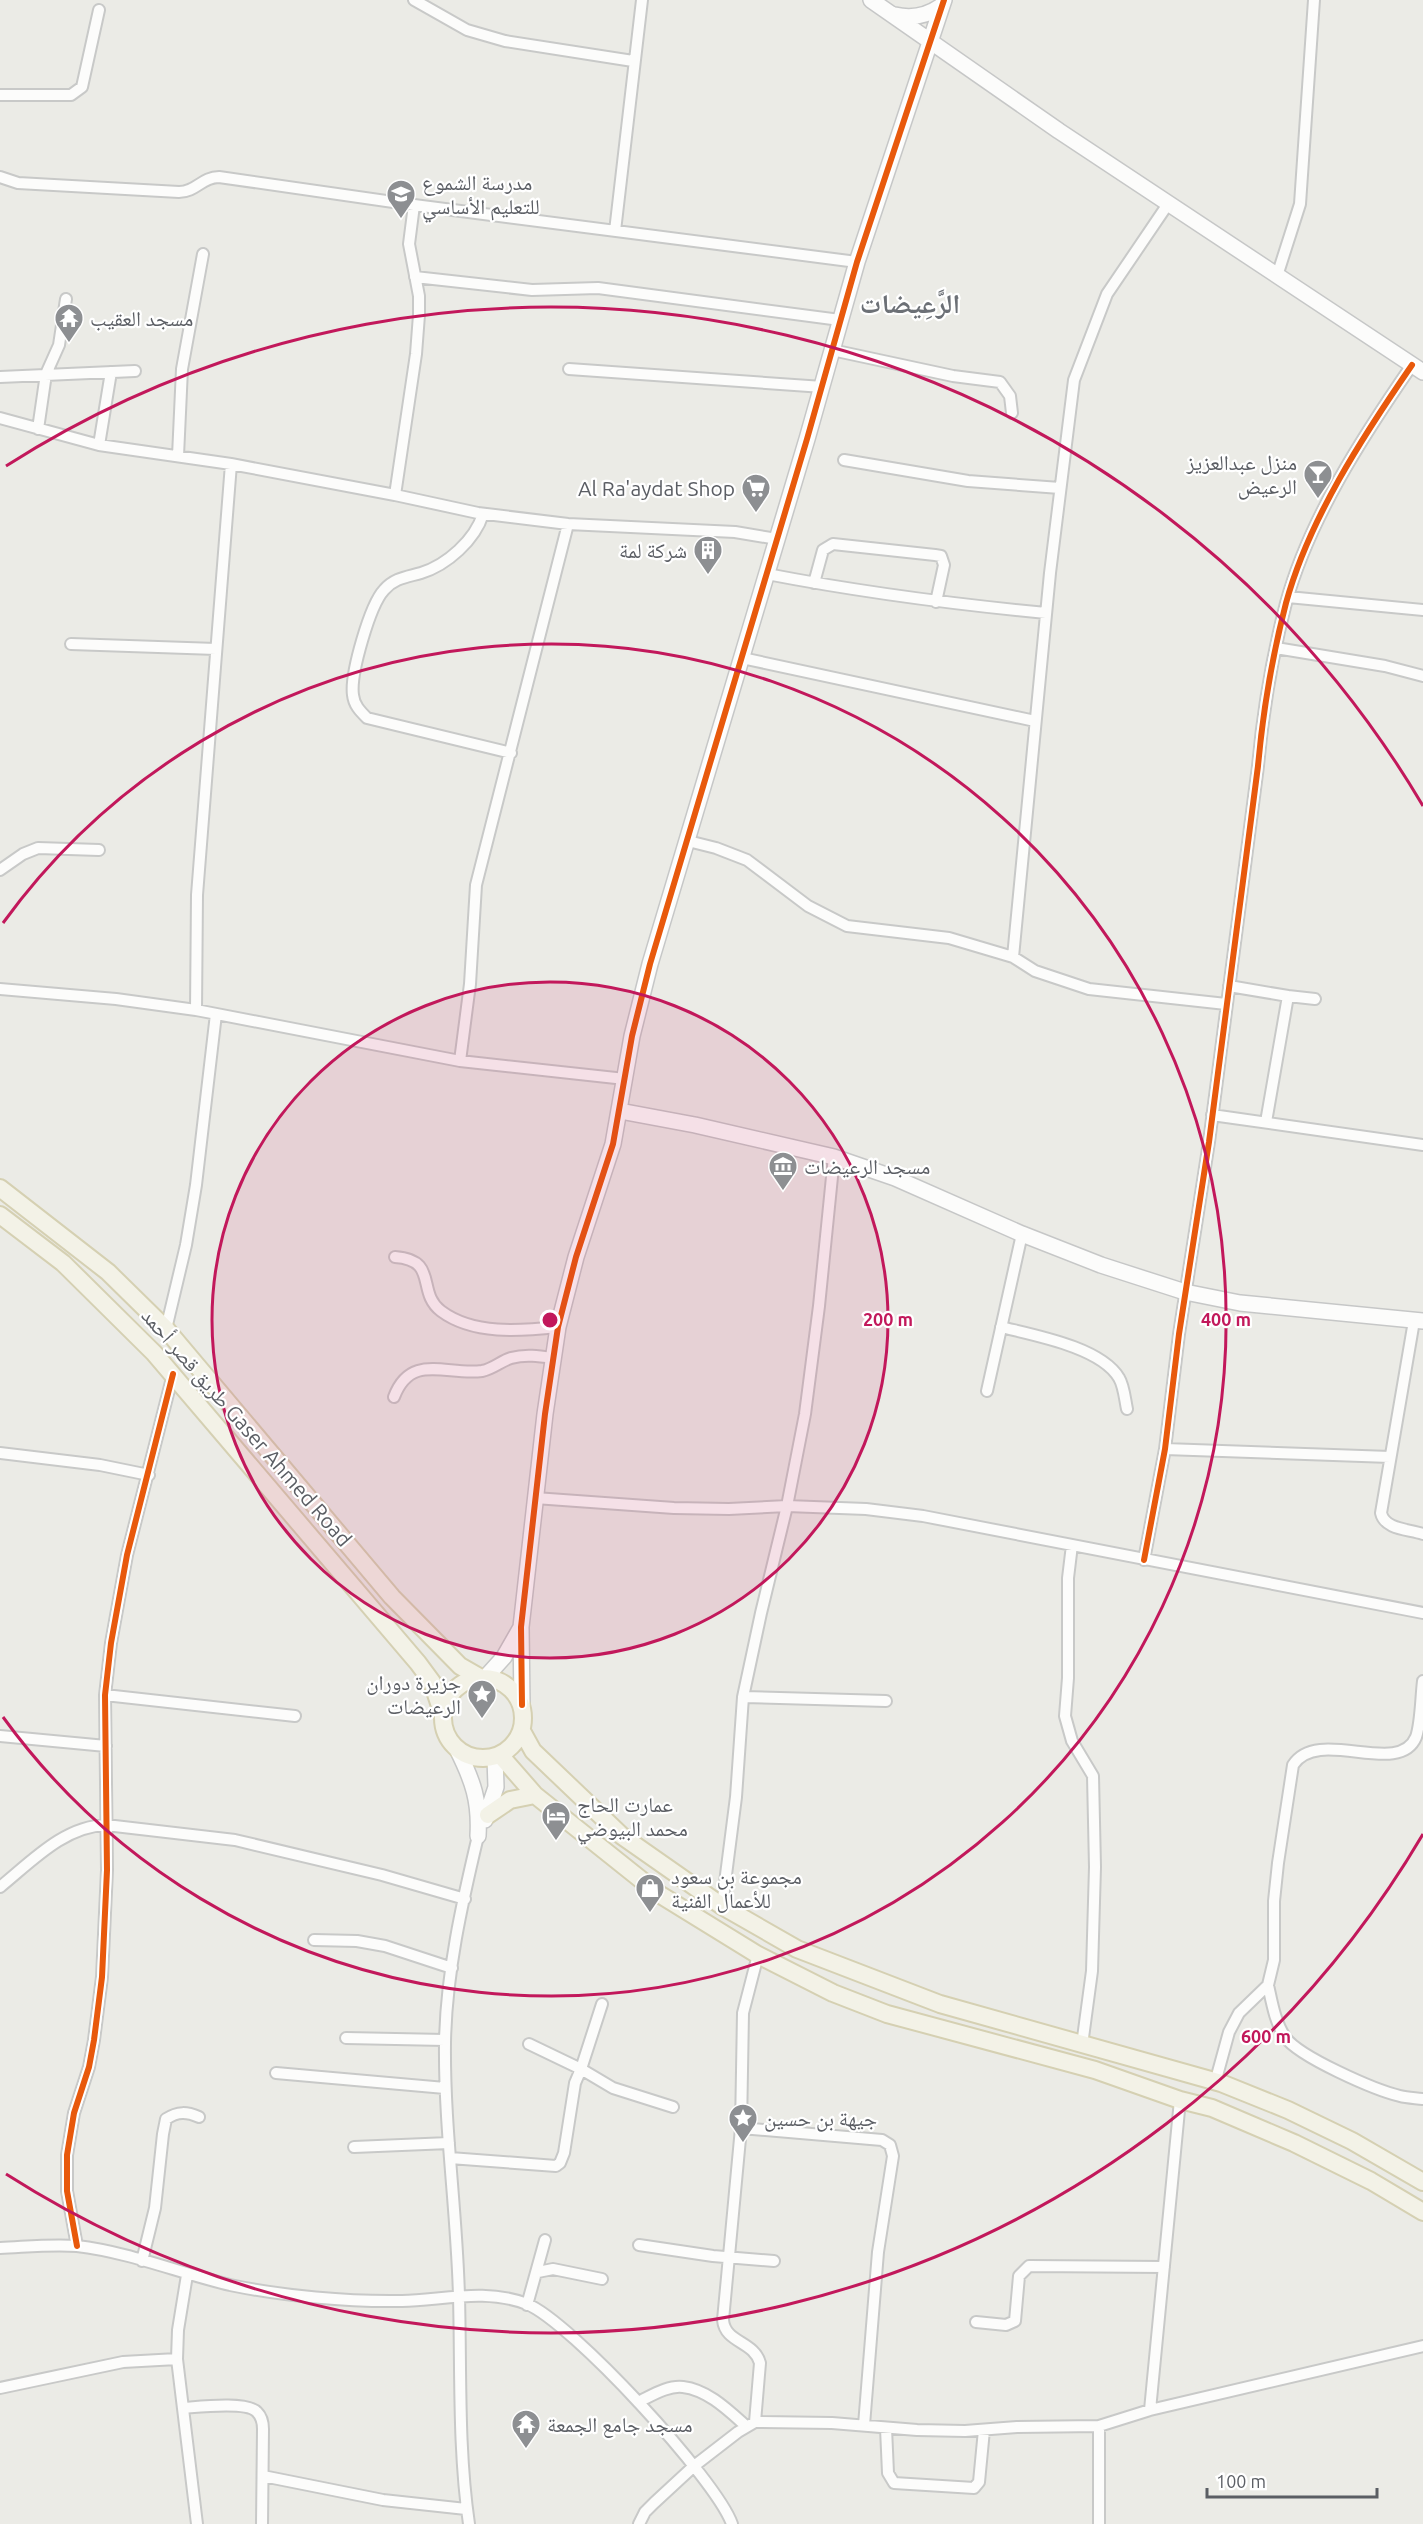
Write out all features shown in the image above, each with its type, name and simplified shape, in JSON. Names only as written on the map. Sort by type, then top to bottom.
[{"type":"main road","name":"طريق قصر أحمد Gaser Ahmed Road","points":[[0,1188],[108,1272],[166,1329],[392,1597],[455,1662],[467,1672],[483,1678]]},
{"type":"main road","name":"طريق قصر أحمد Gaser Ahmed Road","points":[[0,1215],[63,1263],[120,1317],[173,1374],[418,1663],[432,1682],[443,1715]]},
{"type":"main road","points":[[483,1678],[503,1683],[511,1689],[522,1705],[524,1723],[522,1731],[513,1745],[498,1756],[482,1759],[469,1756],[458,1749],[446,1734],[443,1715],[447,1701],[455,1689],[467,1681],[483,1678]]},
{"type":"main road","points":[[522,1731],[533,1751],[622,1836],[722,1906],[797,1949],[940,2004],[1215,2083],[1298,2115],[1352,2141],[1423,2182]]},
{"type":"main road","points":[[498,1756],[535,1795],[659,1894],[758,1955],[833,1993],[887,2014],[1095,2070],[1180,2100],[1212,2108],[1294,2143],[1371,2181],[1423,2212]]},
{"type":"main road","points":[[488,1815],[510,1800],[535,1795]]},
{"type":"street","points":[[414,0],[467,30],[505,41],[633,62]]},
{"type":"street","points":[[615,231],[642,0]]},
{"type":"street","points":[[871,0],[930,43],[1168,204],[1418,369],[1375,418],[1347,465],[1300,563],[1288,597],[1276,648],[1263,717],[1212,1115],[1185,1292],[1165,1449],[1144,1560]]},
{"type":"street","points":[[1277,276],[1300,204],[1314,0]]},
{"type":"street","points":[[894,15],[919,16],[932,12],[943,3]]},
{"type":"street","points":[[522,1705],[521,1627],[535,1498],[558,1327],[576,1257],[613,1144],[632,1036],[650,964],[823,387],[856,262],[943,3]]},
{"type":"street","points":[[0,95],[70,95],[82,87],[99,10]]},
{"type":"street","points":[[0,177],[18,183],[179,192],[194,188],[209,177],[219,177],[414,205],[856,262]]},
{"type":"street","points":[[1013,957],[1059,488],[1074,380],[1107,294],[1168,204]]},
{"type":"street","points":[[395,495],[416,354],[419,296],[409,244],[414,205]]},
{"type":"street","points":[[178,456],[182,369],[203,254]]},
{"type":"street","points":[[415,277],[532,290],[598,288],[840,320]]},
{"type":"street","points":[[38,429],[46,374],[59,345],[66,299]]},
{"type":"street","points":[[832,350],[942,374],[1000,382],[1010,396],[1012,413]]},
{"type":"street","points":[[569,369],[823,387]]},
{"type":"street","points":[[0,377],[135,371]]},
{"type":"street","points":[[99,445],[111,372]]},
{"type":"street","points":[[0,418],[99,445],[231,464],[483,514],[567,524],[735,532],[777,539]]},
{"type":"street","points":[[844,460],[968,481],[1059,488]]},
{"type":"street","points":[[196,1010],[197,895],[231,464]]},
{"type":"street","points":[[483,514],[480,525],[472,536],[454,553],[431,569],[395,580],[373,605],[353,676],[353,694],[359,710],[368,718],[511,753]]},
{"type":"street","points":[[460,1061],[470,984],[476,885],[567,524]]},
{"type":"street","points":[[814,583],[824,550],[833,544],[935,555],[940,556],[944,565],[936,602]]},
{"type":"street","points":[[767,574],[936,602],[1046,613]]},
{"type":"street","points":[[1288,597],[1423,610]]},
{"type":"street","points":[[71,644],[216,649]]},
{"type":"street","points":[[1276,648],[1385,666],[1423,676]]},
{"type":"street","points":[[742,658],[1035,721]]},
{"type":"street","points":[[688,841],[716,848],[747,860],[808,906],[847,926],[950,938],[1013,957],[1035,971],[1089,989],[1226,1004]]},
{"type":"street","points":[[0,870],[23,854],[38,848],[99,850]]},
{"type":"street","points":[[1229,986],[1315,999]]},
{"type":"street","points":[[0,989],[116,999],[196,1010],[460,1061],[625,1079]]},
{"type":"street","points":[[1266,1122],[1288,996]]},
{"type":"street","points":[[166,1329],[186,1245],[196,1185],[216,1014]]},
{"type":"street","points":[[620,1111],[695,1125],[834,1157],[895,1178],[1022,1234],[1101,1265],[1185,1292],[1240,1303],[1419,1321],[1390,1457],[1381,1513],[1383,1520],[1389,1525],[1423,1534]]},
{"type":"street","points":[[1212,1115],[1423,1145]]},
{"type":"street","points":[[722,1906],[736,1797],[743,1697],[760,1613],[787,1506],[811,1372],[834,1157]]},
{"type":"street","points":[[987,1391],[1022,1234]]},
{"type":"street","points":[[395,1257],[406,1258],[417,1263],[425,1271],[432,1302],[441,1311],[462,1322],[506,1330],[558,1327]]},
{"type":"street","points":[[1001,1327],[1077,1347],[1103,1363],[1119,1377],[1127,1409]]},
{"type":"street","points":[[394,1397],[399,1384],[406,1376],[416,1371],[430,1369],[480,1371],[490,1369],[511,1358],[528,1355],[553,1358]]},
{"type":"street","points":[[77,2246],[67,2191],[67,2155],[74,2113],[89,2067],[94,2040],[106,1916],[105,1695],[116,1608],[173,1374]]},
{"type":"street","points":[[1165,1449],[1390,1457]]},
{"type":"street","points":[[0,1453],[100,1465],[149,1475]]},
{"type":"street","points":[[535,1498],[674,1508],[729,1509],[787,1506],[866,1509],[923,1516],[1423,1613]]},
{"type":"street","points":[[1072,1545],[1068,1578],[1068,1678],[1065,1716],[1072,1741],[1093,1776],[1095,1867],[1092,1971],[1082,2045]]},
{"type":"street","points":[[483,1678],[504,1657],[521,1627]]},
{"type":"street","points":[[1423,1681],[1416,1736],[1410,1746],[1398,1752],[1387,1753],[1318,1750],[1303,1753],[1293,1765],[1289,1775],[1278,1863],[1274,1901],[1274,1960],[1268,1985],[1278,2023],[1286,2038],[1296,2049],[1400,2096],[1423,2099]]},
{"type":"street","points":[[105,1695],[295,1716]]},
{"type":"street","points":[[743,1697],[886,1701]]},
{"type":"street","points":[[0,1736],[106,1746]]},
{"type":"street","points":[[458,1749],[476,1793],[479,1816],[478,1836],[452,1968],[445,2040],[445,2088],[459,2295],[459,2365],[466,2509],[469,2524]]},
{"type":"street","points":[[478,1836],[488,1815],[496,1787],[498,1756]]},
{"type":"street","points":[[0,1887],[62,1838],[86,1827],[106,1825],[236,1840],[382,1875],[465,1899]]},
{"type":"street","points":[[315,1940],[357,1941],[385,1946],[452,1968]]},
{"type":"street","points":[[639,2524],[645,2512],[694,2466],[750,2424],[760,2363],[752,2349],[728,2335],[724,2329],[741,2128],[743,2013],[758,1955]]},
{"type":"street","points":[[1215,2083],[1222,2052],[1239,2013],[1268,1985]]},
{"type":"street","points":[[450,2158],[556,2166],[560,2163],[564,2153],[575,2084],[602,2004]]},
{"type":"street","points":[[345,2038],[445,2040]]},
{"type":"street","points":[[529,2044],[581,2069],[613,2088],[673,2107]]},
{"type":"street","points":[[276,2073],[445,2088]]},
{"type":"street","points":[[1150,2410],[1180,2100]]},
{"type":"street","points":[[142,2261],[155,2208],[166,2118],[188,2112],[199,2117]]},
{"type":"street","points":[[741,2128],[882,2140],[890,2145],[893,2156],[878,2252],[864,2425]]},
{"type":"street","points":[[354,2147],[449,2143]]},
{"type":"street","points":[[528,2305],[545,2240]]},
{"type":"street","points":[[639,2245],[713,2256],[774,2261]]},
{"type":"street","points":[[0,2248],[77,2246],[114,2253],[187,2275],[269,2291],[348,2299],[400,2301],[459,2295],[502,2297],[528,2305],[554,2322],[638,2402],[694,2466],[719,2499],[732,2524]]},
{"type":"street","points":[[976,2322],[1006,2325],[1015,2320],[1019,2276],[1029,2266],[1164,2267]]},
{"type":"street","points":[[538,2272],[553,2270],[602,2279]]},
{"type":"street","points":[[187,2275],[178,2330],[177,2359],[197,2524]]},
{"type":"street","points":[[638,2402],[681,2386],[708,2395],[750,2424],[864,2425],[917,2430],[1099,2426],[1150,2410],[1423,2346]]},
{"type":"street","points":[[0,2388],[123,2362],[177,2359]]},
{"type":"street","points":[[183,2408],[246,2407],[256,2411],[262,2421],[263,2429],[262,2524]]},
{"type":"street","points":[[1099,2426],[1099,2524]]},
{"type":"street","points":[[886,2428],[888,2473],[894,2483],[974,2488],[980,2482],[984,2430]]},
{"type":"street","points":[[263,2476],[383,2500],[466,2509]]},
{"type":"cycle path","points":[[522,1705],[521,1627],[545,1414],[558,1327],[576,1257],[613,1144],[632,1036],[650,964],[807,439],[857,262],[944,0]]},
{"type":"cycle path","points":[[1144,1560],[1165,1449],[1179,1334],[1209,1142],[1263,725],[1276,644],[1286,603],[1308,540],[1339,479],[1412,365]]},
{"type":"cycle path","points":[[77,2246],[67,2191],[67,2155],[74,2113],[89,2067],[102,1977],[107,1870],[105,1695],[111,1643],[127,1555],[173,1374]]},
{"type":"place","name":"مدرسة الشموع للتعليم الأساسي","points":[[401,220]]},
{"type":"place","name":"مسجد العقيب","points":[[69,344]]},
{"type":"place","name":"منزل عبدالعزيز الرعيض","points":[[1318,500]]},
{"type":"place","name":"Al Ra'aydat Shop","points":[[756,514]]},
{"type":"place","name":"شركة لمة","points":[[708,576]]},
{"type":"place","name":"مسجد الرعيضات","points":[[783,1192]]},
{"type":"place","name":"جزيرة دوران الرعيضات","points":[[482,1720]]},
{"type":"place","name":"عمارت الحاج محمد البيوضي","points":[[556,1842]]},
{"type":"place","name":"مجموعة بن سعود للأعمال الفنية","points":[[650,1914]]},
{"type":"place","name":"جيهة بن حسين","points":[[743,2144]]},
{"type":"place","name":"مسجد جامع الجمعة","points":[[526,2450]]},
{"type":"district","name":"الرَّعِيضات","points":[[910,303]]}]
